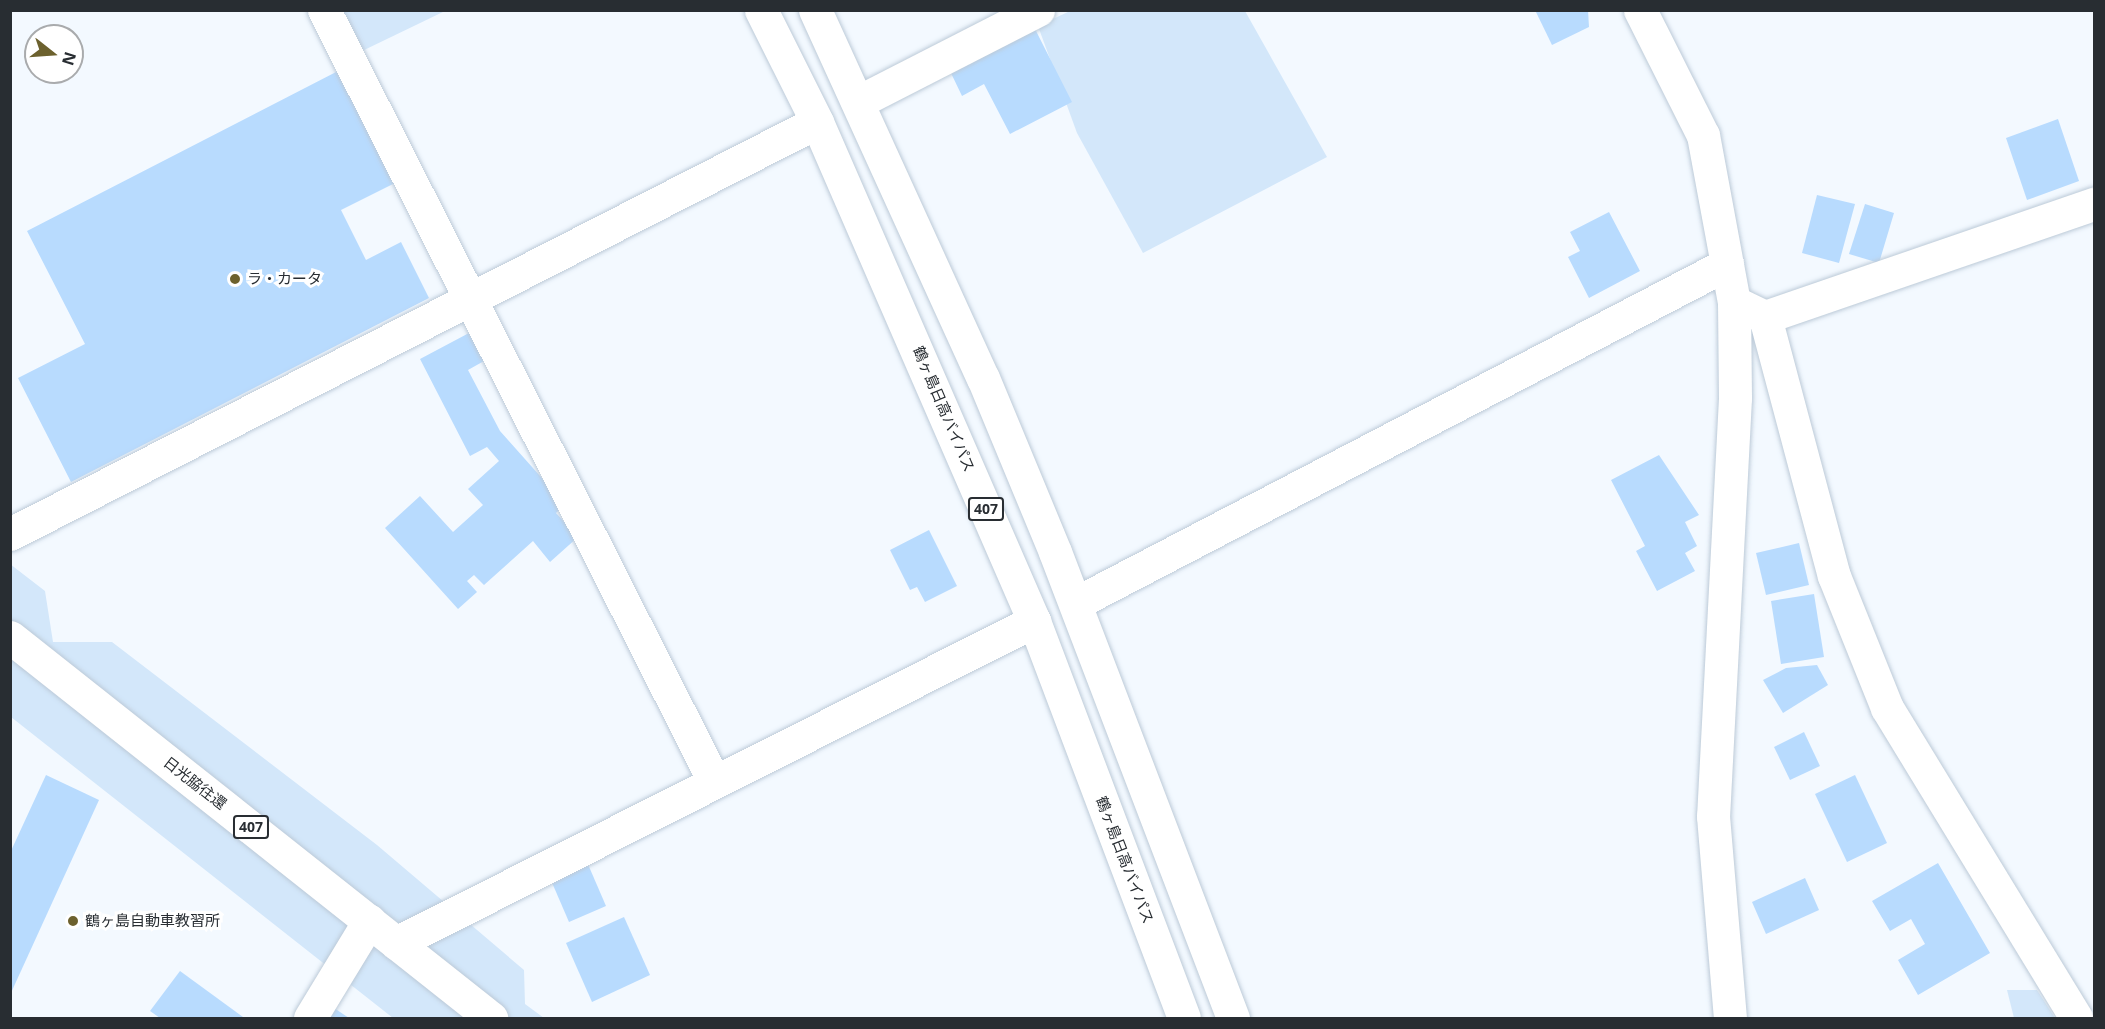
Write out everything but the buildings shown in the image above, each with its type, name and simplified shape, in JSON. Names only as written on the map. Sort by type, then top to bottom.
[{"type":"main road","points":[[324,10],[472,295],[713,779]]},
{"type":"main road","name":"鶴ヶ島日高バイパス","points":[[761,10],[817,122],[1034,621],[1184,1018]]},
{"type":"main road","points":[[815,10],[860,101],[1076,603],[1233,1018]]},
{"type":"main road","points":[[860,101],[1038,10]]},
{"type":"main road","points":[[1640,10],[1703,135],[1734,302],[1735,398],[1713,816],[1730,1018]]},
{"type":"main road","points":[[10,534],[472,295],[817,122]]},
{"type":"main road","points":[[1734,302],[1765,316],[2094,204]]},
{"type":"main road","points":[[1076,603],[1727,264]]},
{"type":"main road","points":[[1765,316],[1834,576],[1887,708],[2076,1018]]},
{"type":"main road","points":[[396,942],[713,779],[1034,621]]},
{"type":"main road","name":"日光脇往還","points":[[10,637],[491,1018]]},
{"type":"main road","points":[[310,1018],[369,921]]},
{"type":"shaded area","points":[[339,11],[445,11],[360,52]]},
{"type":"shaded area","points":[[1070,11],[1245,11],[1327,157],[1143,253],[1077,133],[1038,26]]},
{"type":"shaded area","points":[[10,564],[45,591],[53,642],[112,642],[377,845],[524,970],[525,1004],[544,1018],[393,1018],[11,717]]},
{"type":"shaded area","points":[[2007,990],[2037,990],[2055,1018],[2014,1018]]},
{"type":"place","name":"ラ・カータ","points":[[235,279]]},
{"type":"place","name":"鶴ヶ島自動車教習所","points":[[73,921]]}]
